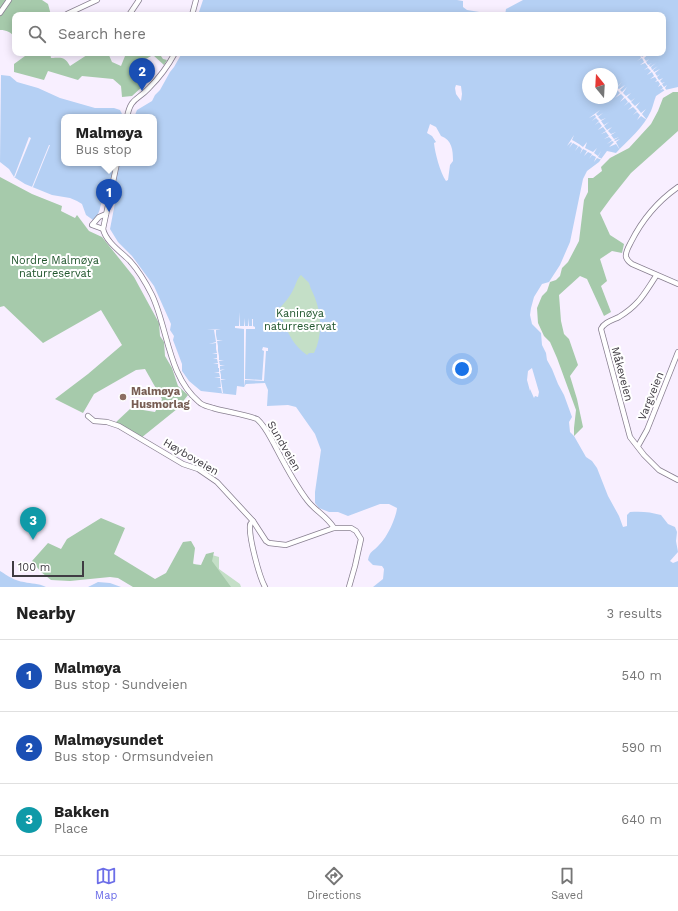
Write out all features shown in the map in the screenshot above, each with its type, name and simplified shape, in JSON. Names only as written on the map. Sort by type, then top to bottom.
[{"type":"street","points":[[0,13],[10,0]]},
{"type":"street","points":[[71,12],[97,0]]},
{"type":"street","points":[[131,12],[139,0]]},
{"type":"street","points":[[193,12],[196,0]]},
{"type":"street","points":[[128,114],[132,102],[150,87],[173,56]]},
{"type":"street","points":[[103,229],[116,166]]},
{"type":"street","points":[[678,187],[648,214],[635,233],[626,254],[628,261],[656,276],[678,284]]},
{"type":"street","name":"Sundveien","points":[[106,214],[99,217],[92,225],[103,229],[112,244],[134,267],[151,293],[159,312],[180,378],[190,394],[204,406],[253,418],[261,422],[301,493],[328,519],[334,528]]},
{"type":"street","name":"Måkeveien","points":[[656,276],[639,301],[619,316],[604,324],[601,329],[630,437],[644,455],[659,470],[678,480]]},
{"type":"street","name":"Vargveien","points":[[638,446],[647,430],[678,352]]},
{"type":"street","name":"Høyboveien","points":[[88,416],[94,421],[107,422],[118,426],[172,458],[203,472],[227,491],[253,521],[266,541],[274,545],[286,545],[334,528]]},
{"type":"street","points":[[253,521],[250,526],[252,545],[261,580],[265,587]]},
{"type":"street","points":[[334,528],[351,528],[356,531],[361,539],[355,566],[348,587]]},
{"type":"green space","points":[[0,0],[42,0],[48,4],[50,12],[12,12],[12,34],[5,30],[0,30]]},
{"type":"green space","points":[[25,56],[51,56],[51,58],[62,58],[70,66],[85,56],[109,56],[112,62],[121,66],[125,56],[151,56],[144,60],[142,67],[153,77],[132,96],[122,97],[121,86],[113,79],[82,76],[78,80],[48,71],[44,80],[14,72],[14,64]]},
{"type":"green space","points":[[154,56],[161,56],[163,59],[167,60],[164,65]]},
{"type":"green space","points":[[673,92],[678,92],[678,131],[631,173],[600,213],[610,235],[624,244],[622,253],[612,251],[600,259],[607,281],[601,286],[611,312],[604,316],[587,279],[580,276],[559,295],[561,321],[564,334],[569,339],[578,365],[570,376],[583,427],[574,436],[576,410],[557,358],[550,342],[544,336],[538,323],[537,308],[542,296],[547,291],[550,282],[556,280],[560,276],[562,268],[568,262],[579,241],[584,200],[588,192],[588,178],[593,178],[602,171],[601,167],[610,158],[629,148],[651,124],[663,98]]},
{"type":"green space","name":"Nordre Malmøya naturreservat","points":[[0,177],[32,194],[62,206],[61,211],[75,218],[77,215],[89,231],[102,237],[134,277],[159,323],[160,336],[164,342],[165,356],[172,368],[178,386],[188,395],[177,409],[141,438],[114,424],[131,408],[155,412],[162,399],[145,369],[136,370],[94,394],[83,413],[55,399],[88,374],[122,345],[101,310],[43,343],[4,306],[0,307]]},
{"type":"green space","name":"Kaninøya naturreservat","points":[[268,261],[337,265],[320,391],[260,286]]},
{"type":"green space","points":[[101,518],[125,528],[114,554],[155,579],[166,573],[183,542],[191,541],[195,548],[193,564],[201,565],[206,554],[214,552],[212,561],[231,587],[133,587],[118,578],[110,577],[70,581],[51,580],[41,572],[32,561],[48,543],[61,549],[67,539]]},
{"type":"green space","points":[[212,555],[219,557],[219,569],[240,584],[241,587],[188,587],[191,562],[201,568]]},
{"type":"water","points":[[203,0],[457,0],[463,1],[463,7],[467,10],[480,12],[199,12]]},
{"type":"water","points":[[523,0],[678,0],[678,87],[665,90],[656,96],[648,117],[635,133],[616,153],[607,151],[599,162],[587,171],[583,179],[570,242],[560,265],[549,282],[542,284],[534,297],[530,315],[532,324],[541,333],[542,345],[546,353],[547,360],[564,395],[572,417],[569,422],[570,432],[574,436],[586,457],[592,461],[597,468],[608,496],[623,527],[627,526],[627,515],[630,512],[650,512],[661,515],[668,524],[675,527],[677,532],[676,541],[678,552],[670,561],[673,563],[678,561],[678,587],[373,587],[383,579],[384,569],[382,566],[373,565],[368,560],[371,553],[382,542],[391,528],[397,508],[389,504],[380,504],[348,516],[319,508],[315,503],[315,492],[321,450],[315,434],[296,407],[288,405],[267,406],[268,390],[265,383],[246,384],[244,387],[237,386],[236,395],[201,391],[189,381],[182,371],[182,364],[173,340],[174,336],[170,330],[171,324],[154,286],[132,256],[118,242],[110,229],[115,203],[103,200],[99,212],[93,220],[86,215],[82,204],[70,198],[52,195],[25,184],[14,177],[9,169],[0,162],[1,75],[10,76],[17,82],[38,88],[60,98],[95,108],[114,108],[120,110],[122,114],[61,114],[61,166],[157,166],[157,114],[135,114],[137,110],[152,101],[180,56],[666,56],[666,12],[506,12],[506,9]],"holes":[[[456,85],[461,86],[462,94],[461,101],[456,94],[455,88]],[[430,124],[436,127],[441,136],[450,143],[453,153],[453,161],[450,165],[448,180],[446,181],[437,157],[434,143],[436,142],[432,136],[427,133]],[[301,275],[308,282],[317,304],[320,329],[314,353],[309,353],[307,355],[292,340],[279,309],[290,295]],[[532,368],[539,392],[538,397],[535,396],[534,398],[527,380],[528,371]]]},
{"type":"water","points":[[0,571],[18,581],[38,584],[46,587],[0,587]]},
{"type":"water","points":[[98,582],[110,583],[121,587],[88,587]]},
{"type":"pier","points":[[640,56],[646,56],[644,58],[646,61],[649,59],[646,62],[648,65],[652,63],[649,65],[650,67],[656,63],[651,67],[652,70],[658,66],[653,70],[654,72],[660,69],[655,73],[657,76],[660,74],[657,77],[659,80],[663,78],[660,81],[662,83],[665,82],[662,84],[664,87],[667,85],[665,88],[667,91],[666,92],[663,89],[660,90],[663,88],[661,85],[658,87],[660,84],[658,81],[655,82],[657,80],[655,77],[650,79],[654,76],[652,72],[647,75],[651,71],[648,68],[644,70],[648,67],[645,63],[640,65],[644,62],[642,58],[637,61],[641,58]]},
{"type":"pier","points":[[625,85],[620,90],[622,92],[627,87],[623,93],[626,96],[631,93],[627,97],[631,101],[635,98],[631,102],[635,106],[640,102],[636,107],[641,113],[646,109],[642,114],[647,120],[641,116],[637,120],[640,115],[637,112],[633,115],[637,111],[633,107],[628,110],[632,106],[629,102],[624,106],[628,102],[625,98],[620,102],[624,97],[621,94],[618,96],[620,93],[618,88]]},
{"type":"pier","points":[[600,110],[596,114],[598,116],[603,113],[598,117],[601,120],[606,118],[601,121],[604,125],[609,122],[604,126],[607,130],[612,127],[608,131],[611,134],[616,132],[611,135],[614,139],[619,137],[614,140],[620,139],[616,142],[620,150],[616,144],[609,147],[614,142],[612,141],[607,144],[612,140],[609,137],[604,139],[609,136],[606,132],[601,134],[606,131],[603,127],[598,130],[602,126],[599,122],[595,125],[599,121],[596,118],[592,121],[596,117],[595,115],[589,118]]},
{"type":"pier","points":[[574,135],[572,140],[583,147],[587,142],[585,148],[593,152],[597,148],[594,153],[598,156],[601,151],[598,157],[602,160],[597,158],[594,162],[596,157],[592,155],[589,159],[592,154],[588,152],[584,156],[587,151],[583,149],[580,154],[582,149],[579,146],[575,151],[578,146],[573,143],[569,148],[572,143],[571,142],[567,146]]},
{"type":"pier","points":[[29,137],[31,138],[14,177]]},
{"type":"pier","points":[[49,145],[50,145],[32,187]]},
{"type":"pier","points":[[240,312],[240,326],[244,326],[244,318],[245,326],[248,326],[248,318],[249,326],[252,326],[253,319],[253,326],[255,327],[255,329],[246,329],[245,379],[262,380],[264,351],[262,350],[263,347],[268,348],[268,351],[266,351],[264,381],[245,380],[244,387],[244,329],[235,328],[235,326],[239,326]]},
{"type":"pier","points":[[221,329],[216,330],[216,335],[217,340],[223,340],[217,341],[219,360],[224,360],[219,361],[220,365],[225,365],[220,366],[220,370],[225,369],[220,371],[221,379],[226,379],[221,380],[223,393],[221,388],[217,388],[221,387],[220,378],[214,378],[220,377],[219,373],[214,373],[219,372],[218,364],[213,364],[218,363],[217,359],[213,359],[217,358],[217,354],[212,354],[217,353],[216,343],[209,344],[216,342],[214,330],[207,330]]},
{"type":"place","name":"Malmøysundet","points":[[142,91]]},
{"type":"place","name":"Malmøya","points":[[109,212]]},
{"type":"place","name":"Malmøya Husmorlag","points":[[123,397]]},
{"type":"place","name":"Bakken","points":[[33,540]]}]
